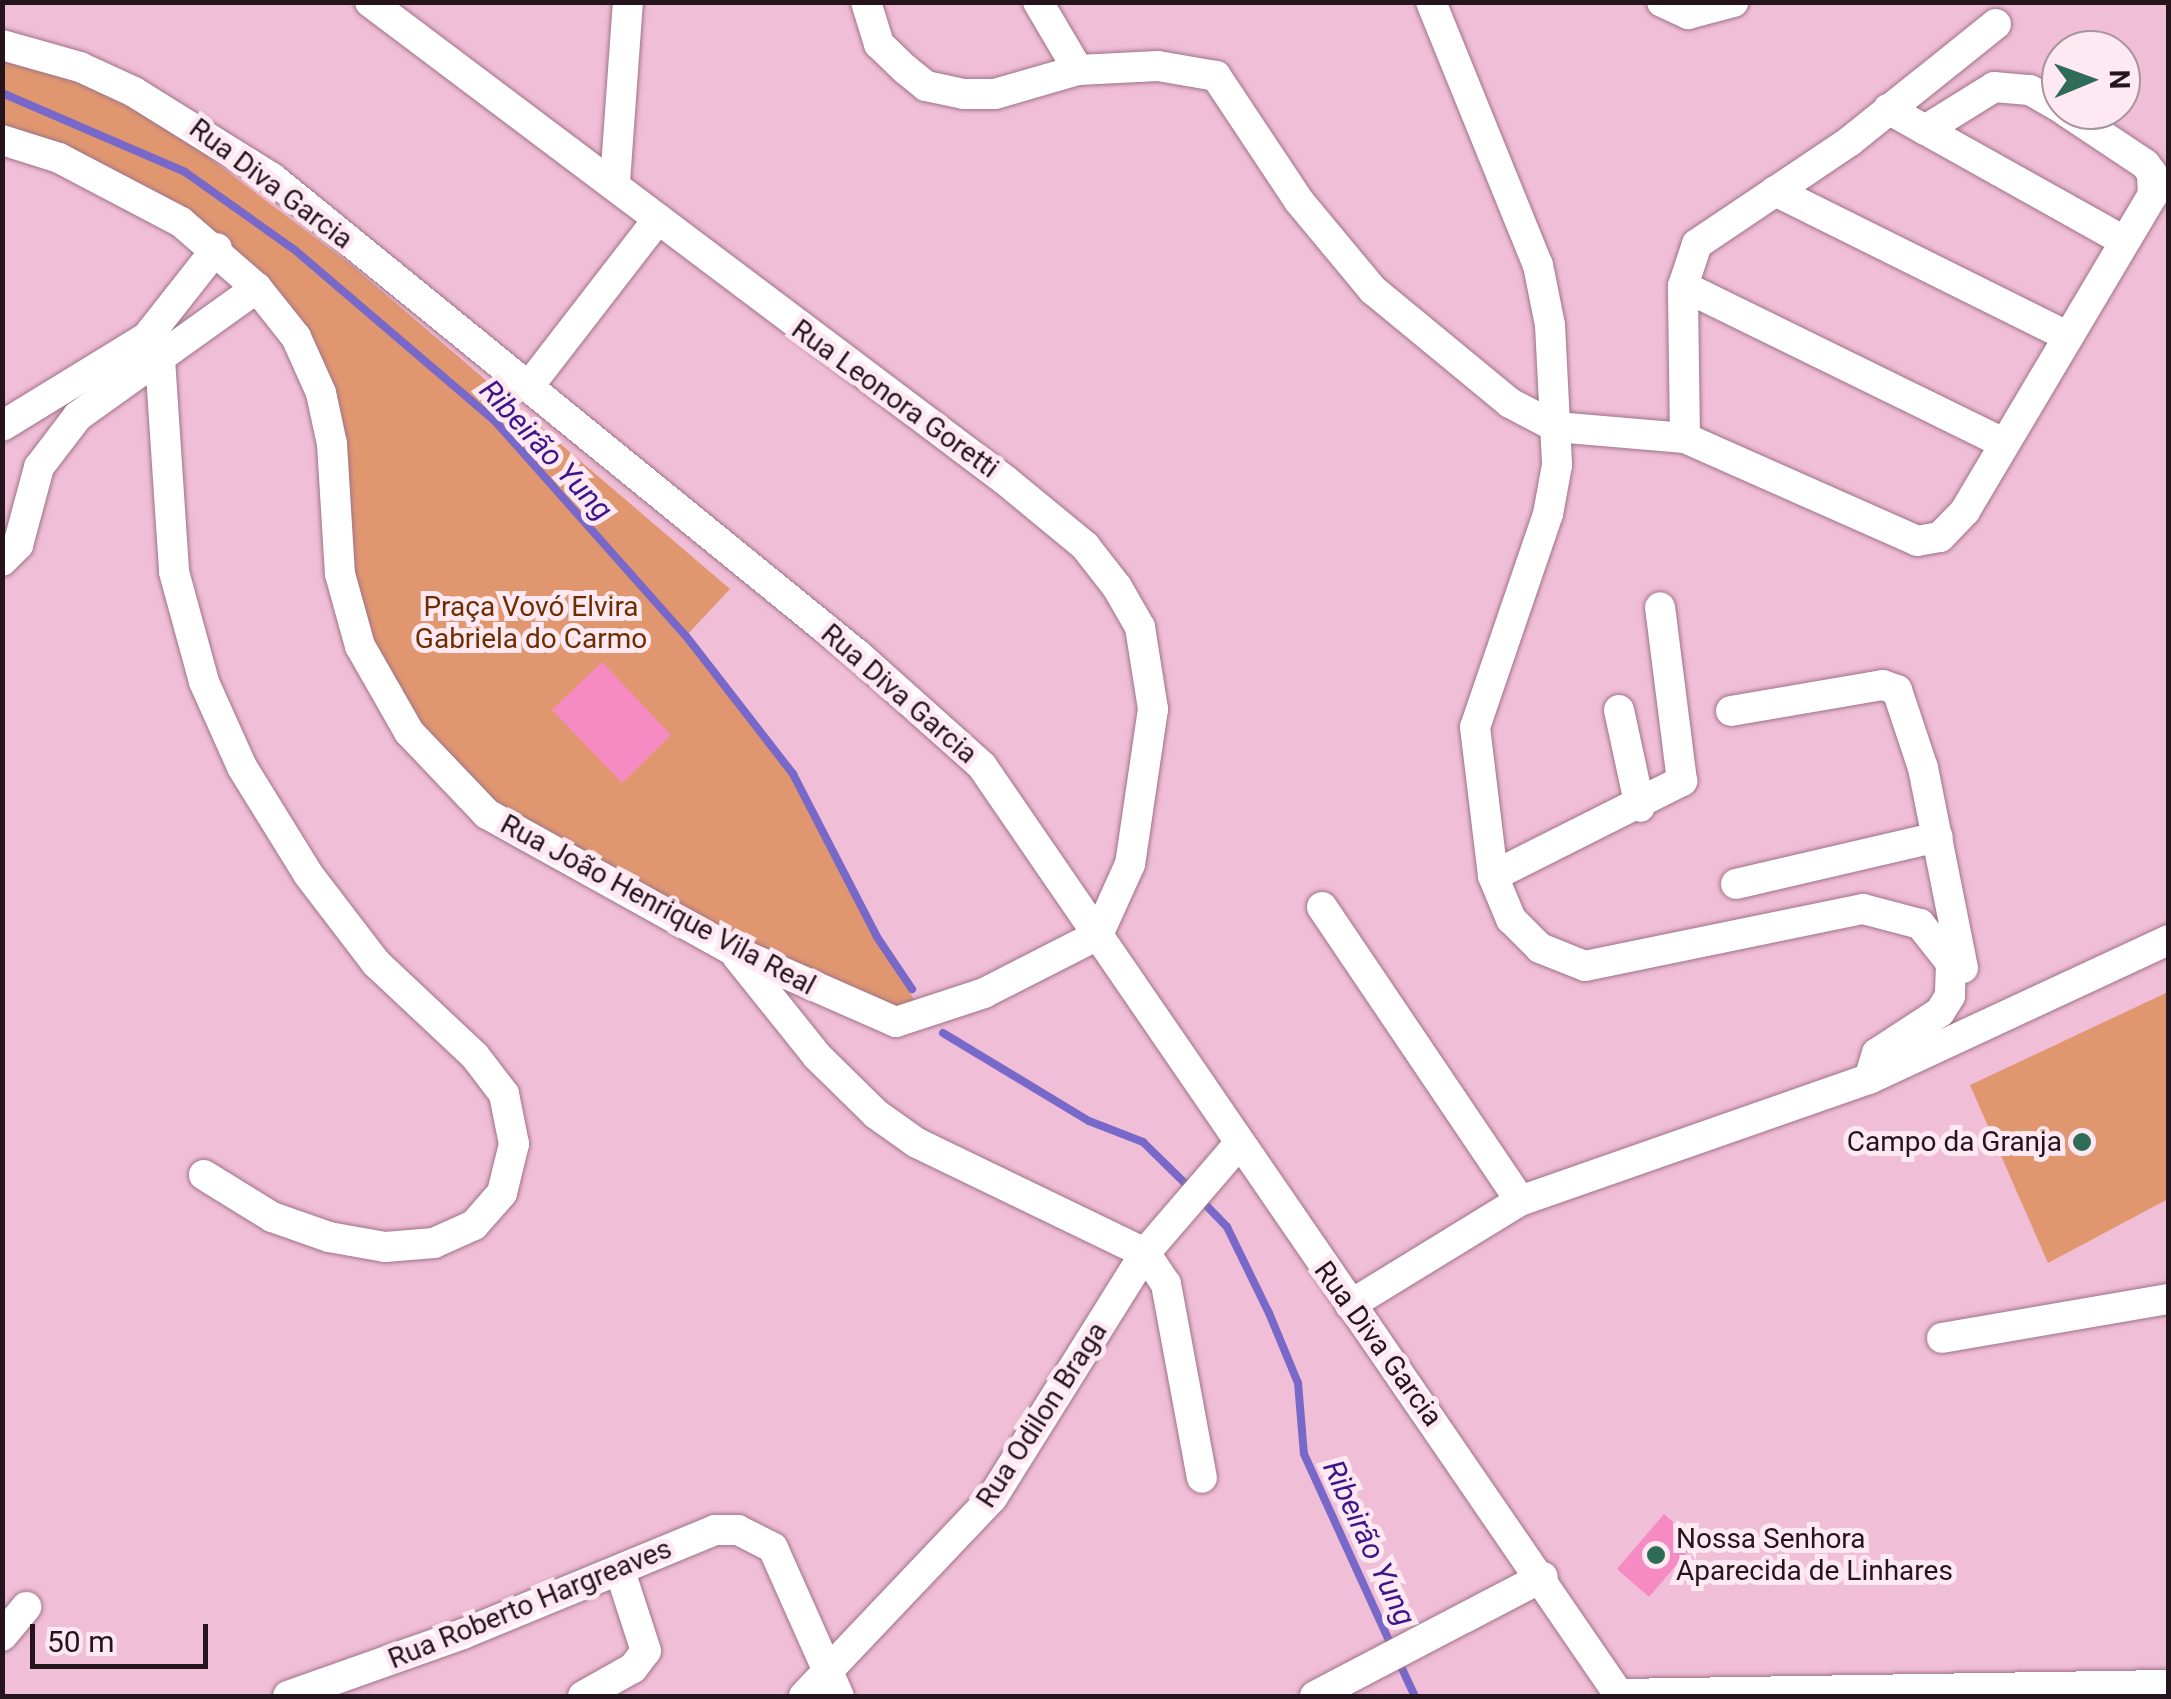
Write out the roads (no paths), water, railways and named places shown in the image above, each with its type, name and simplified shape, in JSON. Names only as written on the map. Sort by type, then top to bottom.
[{"type":"street","name":"Rua Leonora Goretti","points":[[370,2],[615,182],[658,219],[1005,480],[1085,546],[1117,587],[1140,628],[1153,709],[1130,864],[1098,936]]},
{"type":"street","points":[[615,182],[628,2]]},
{"type":"street","points":[[866,2],[880,44],[926,86],[995,94],[1078,70],[1158,66],[1216,76],[1299,202],[1373,290],[1510,402],[1556,426],[1686,438],[1917,541],[1940,537],[1954,525],[2122,240],[2153,195],[2152,173],[2092,130]]},
{"type":"street","points":[[1038,2],[1078,70]]},
{"type":"street","points":[[1431,2],[1538,264],[1550,325],[1556,426],[1548,514],[1475,726],[1492,876],[1512,918],[1540,948],[1586,966],[1862,910],[1920,924],[1950,964],[1950,996],[1940,1012],[1877,1054],[1869,1080]]},
{"type":"street","points":[[1662,2],[1688,14],[1734,2]]},
{"type":"street","points":[[1686,438],[1683,286],[1692,254],[1707,234],[1888,110],[1996,24]]},
{"type":"street","name":"Rua Diva Garcia","points":[[2,45],[80,67],[231,149],[858,654],[982,766],[1237,1146],[1543,1577],[1619,1695],[2168,1686]]},
{"type":"street","points":[[1925,130],[1994,87],[2030,90],[2041,97]]},
{"type":"street","points":[[1888,110],[2122,240]]},
{"type":"street","name":"Rua João Henrique Vila Real","points":[[2,140],[132,193],[217,248],[257,288],[296,337],[321,393],[339,493],[347,606],[372,674],[409,732],[487,814],[732,950],[896,1022],[984,993],[1098,936]]},
{"type":"street","points":[[1775,191],[2065,335]]},
{"type":"street","points":[[529,386],[658,219]]},
{"type":"street","points":[[2,562],[18,545],[39,467],[78,416],[154,348],[217,248]]},
{"type":"street","points":[[1683,286],[2002,442]]},
{"type":"street","points":[[39,467],[4,425],[154,348],[257,288]]},
{"type":"street","points":[[154,348],[174,572],[204,682],[227,733],[308,874],[376,963],[474,1056],[504,1094],[514,1144],[502,1193],[474,1225],[434,1243],[385,1246],[329,1237],[272,1217],[204,1175]]},
{"type":"street","points":[[1492,876],[1677,787],[1684,772],[1660,607]]},
{"type":"street","points":[[1731,711],[1891,686],[1904,706],[1938,837],[1974,1026]]},
{"type":"street","points":[[1619,710],[1640,807]]},
{"type":"street","points":[[1736,884],[1938,837]]},
{"type":"street","points":[[1322,908],[1520,1201]]},
{"type":"street","points":[[1350,1305],[1520,1201],[1869,1080],[1974,1026],[2168,940]]},
{"type":"street","points":[[732,950],[817,1056],[876,1114],[917,1143],[1146,1253],[1166,1284],[1202,1478]]},
{"type":"street","name":"Rua Odilon Braga","points":[[834,1683],[992,1498],[1146,1253],[1237,1146]]},
{"type":"street","points":[[1942,1338],[2168,1299]]},
{"type":"street","name":"Rua Roberto Hargreaves","points":[[288,1696],[620,1571],[715,1530],[757,1535],[774,1548],[834,1683]]},
{"type":"street","points":[[583,1696],[633,1668],[646,1651],[620,1571]]},
{"type":"street","points":[[1315,1696],[1543,1577]]},
{"type":"street","points":[[2,1636],[26,1606]]},
{"type":"street","points":[[804,1696],[834,1683]]},
{"type":"waterway","name":"Ribeirão Yung","points":[[2,93],[185,172],[296,251],[494,420],[686,636],[793,774],[877,937],[912,989]]},
{"type":"waterway","name":"Ribeirão Yung","points":[[943,1033],[1089,1121],[1143,1142],[1189,1187]]},
{"type":"waterway","name":"Ribeirão Yung","points":[[1202,1201],[1227,1227],[1269,1313],[1298,1383],[1304,1454],[1392,1647]]},
{"type":"waterway","name":"Ribeirão Yung","points":[[1398,1660],[1415,1696]]},
{"type":"place","name":"Campo da Granja","points":[[2082,1142]]},
{"type":"place","name":"Nossa Senhora Aparecida de Linhares","points":[[1656,1555]]},
{"type":"park label","name":"Praça Vovó Elvira Gabriela do Carmo","points":[[531,623]]}]
